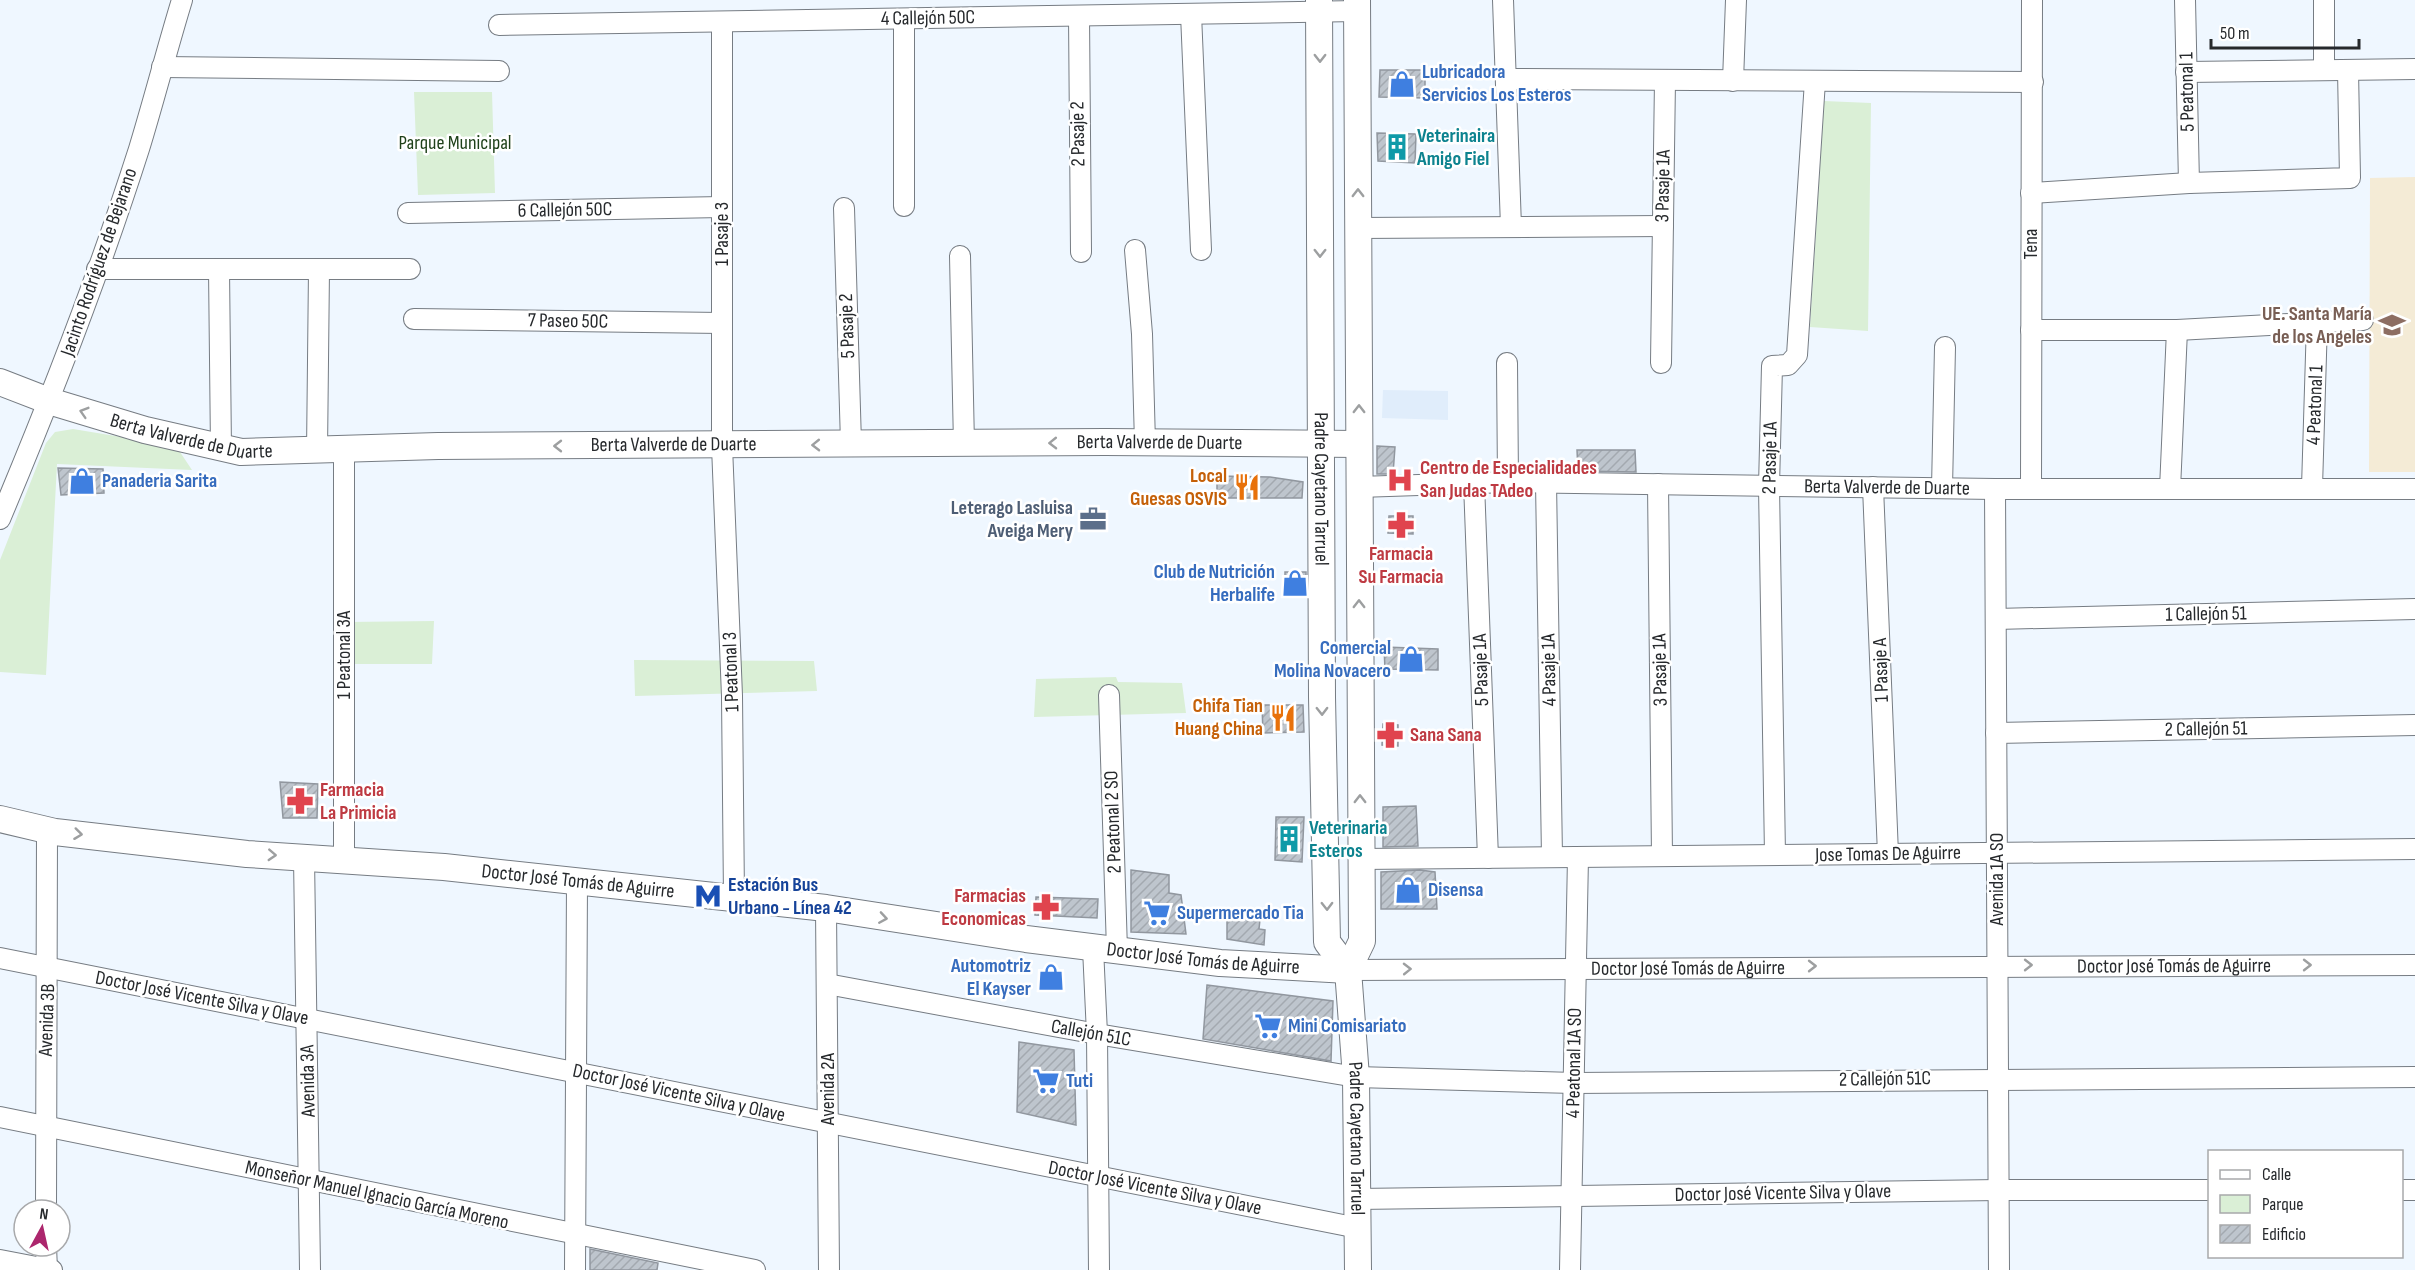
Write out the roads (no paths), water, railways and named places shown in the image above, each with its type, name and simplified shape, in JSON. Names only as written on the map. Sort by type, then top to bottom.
[{"type":"street","name":"Jacinto Rodríguez de Bejarano","points":[[0,519],[50,401],[97,269],[139,148],[182,0]]},
{"type":"street","points":[[1503,0],[1511,227]]},
{"type":"street","points":[[1733,81],[1736,0]]},
{"type":"street","name":"Tena","points":[[2031,488],[2032,0]]},
{"type":"street","name":"5 Peatonal 1","points":[[2185,0],[2189,183]]},
{"type":"street","points":[[2324,0],[2324,70]]},
{"type":"street","name":"4 Callejón 50C","points":[[499,25],[1191,14],[1319,6],[1357,6]]},
{"type":"street","name":"Padre Cayetano Tarruel","points":[[1319,6],[1322,697],[1327,942],[1348,970]]},
{"type":"street","name":"Padre Cayetano Tarruel","points":[[1357,6],[1362,942],[1348,970],[1356,1077],[1358,1270]]},
{"type":"street","points":[[1191,14],[1202,250]]},
{"type":"street","name":"2 Pasaje 2","points":[[1079,16],[1081,252]]},
{"type":"street","points":[[904,19],[904,206]]},
{"type":"street","name":"1 Pasaje 3","points":[[722,21],[722,446]]},
{"type":"street","points":[[162,67],[499,71]]},
{"type":"street","points":[[2186,72],[2415,69]]},
{"type":"street","points":[[2031,193],[2189,183],[2350,178],[2348,70]]},
{"type":"street","points":[[1506,79],[2033,82]]},
{"type":"street","name":"3 Pasaje 1A","points":[[1661,363],[1665,80]]},
{"type":"street","name":"2 Pasaje 1A","points":[[1775,855],[1769,486],[1772,366],[1788,365],[1797,356],[1815,81]]},
{"type":"street","name":"6 Callejón 50C","points":[[408,213],[722,207]]},
{"type":"street","name":"5 Pasaje 2","points":[[844,208],[851,443]]},
{"type":"street","points":[[1358,228],[1663,226]]},
{"type":"street","points":[[1135,250],[1145,443]]},
{"type":"street","points":[[960,256],[964,445]]},
{"type":"street","points":[[97,269],[410,269]]},
{"type":"street","points":[[219,269],[221,450]]},
{"type":"street","points":[[317,452],[319,269]]},
{"type":"street","name":"7 Paseo 50C","points":[[414,319],[722,323]]},
{"type":"street","points":[[2031,330],[2177,330],[2363,320]]},
{"type":"street","name":"4 Peatonal 1","points":[[2312,488],[2317,322]]},
{"type":"street","points":[[2170,489],[2177,330]]},
{"type":"street","points":[[1942,488],[1945,347]]},
{"type":"street","points":[[1507,363],[1508,482]]},
{"type":"street","name":"Berta Valverde de Duarte","points":[[0,382],[50,401],[221,450],[317,452],[448,446],[722,446],[851,443],[1359,444]]},
{"type":"street","name":"1 Peatonal 3","points":[[722,446],[732,696],[734,898]]},
{"type":"street","name":"1 Peatonal 3A","points":[[344,450],[344,859]]},
{"type":"street","name":"Berta Valverde de Duarte","points":[[1359,487],[1546,482],[1995,489],[2415,489]]},
{"type":"street","name":"4 Pasaje 1A","points":[[1546,482],[1552,857]]},
{"type":"street","name":"5 Pasaje 1A","points":[[1474,483],[1488,858]]},
{"type":"street","name":"3 Pasaje 1A","points":[[1658,484],[1662,856]]},
{"type":"street","name":"1 Pasaje A","points":[[1873,487],[1888,854]]},
{"type":"street","name":"Avenida 1A SO","points":[[1995,489],[1999,1270]]},
{"type":"street","name":"1 Callejón 51","points":[[1996,619],[2415,609]]},
{"type":"street","name":"2 Peatonal 2 SO","points":[[1099,1270],[1097,1034],[1105,949],[1109,695]]},
{"type":"street","name":"2 Callejón 51","points":[[1996,733],[2415,725]]},
{"type":"street","name":"Doctor José Tomás de Aguirre","points":[[0,819],[47,831],[247,854],[444,867],[826,908],[1105,949],[1220,963],[1348,970],[1996,965],[2415,965]]},
{"type":"street","name":"Avenida 3B","points":[[46,1198],[44,1126],[48,968],[47,831]]},
{"type":"street","name":"Jose Tomas De Aguirre","points":[[1360,859],[2415,849]]},
{"type":"street","name":"Avenida 3A","points":[[304,857],[310,1270]]},
{"type":"street","name":"4 Peatonal 1A SO","points":[[1570,1270],[1578,857]]},
{"type":"street","points":[[575,1270],[577,882]]},
{"type":"street","name":"Avenida 2A","points":[[826,908],[829,1270]]},
{"type":"street","name":"Doctor José Vicente Silva y Olave","points":[[0,958],[1358,1228]]},
{"type":"street","name":"Callejón 51C","points":[[827,984],[1097,1034],[1356,1077]]},
{"type":"street","name":"2 Callejón 51C","points":[[1356,1077],[1574,1083],[1998,1078],[2415,1077]]},
{"type":"street","name":"Monseñor Manuel Ignacio García Moreno","points":[[0,1118],[575,1236],[755,1270]]},
{"type":"street","name":"Doctor José Vicente Silva y Olave","points":[[1358,1199],[1999,1190],[2208,1190]]},
{"type":"street","points":[[0,1260],[49,1270]]},
{"type":"place","name":"Lubricadora Servicios Los Esteros","points":[[1402,84]]},
{"type":"place","name":"Veterinaira Amigo Fiel","points":[[1397,147]]},
{"type":"place","name":"UE. Santa María de los Angeles","points":[[2392,325]]},
{"type":"place","name":"Centro de Especialidades San Judas TAdeo","points":[[1400,480]]},
{"type":"place","name":"Panaderia Sarita","points":[[82,481]]},
{"type":"place","name":"Local Guesas OSVIS","points":[[1247,487]]},
{"type":"place","name":"Leterago Lasluisa Aveiga Mery","points":[[1093,519]]},
{"type":"place","name":"Farmacia Su Farmacia","points":[[1401,525]]},
{"type":"place","name":"Club de Nutrición Herbalife","points":[[1295,583]]},
{"type":"place","name":"Comercial Molina Novacero","points":[[1411,659]]},
{"type":"place","name":"Chifa Tian Huang China","points":[[1283,718]]},
{"type":"place","name":"Sana Sana","points":[[1390,735]]},
{"type":"place","name":"Farmacia La Primicia","points":[[300,801]]},
{"type":"place","name":"Veterinaria Esteros","points":[[1289,839]]},
{"type":"place","name":"Disensa","points":[[1408,890]]},
{"type":"place","name":"Estación Bus Urbano - Línea 42","points":[[708,896]]},
{"type":"place","name":"Farmacias Economicas","points":[[1046,907]]},
{"type":"place","name":"Supermercado Tia","points":[[1157,913]]},
{"type":"place","name":"Automotriz El Kayser","points":[[1051,977]]},
{"type":"place","name":"Mini Comisariato","points":[[1268,1026]]},
{"type":"place","name":"Tuti","points":[[1046,1081]]},
{"type":"park label","name":"Parque Municipal","points":[[455,143]]}]
